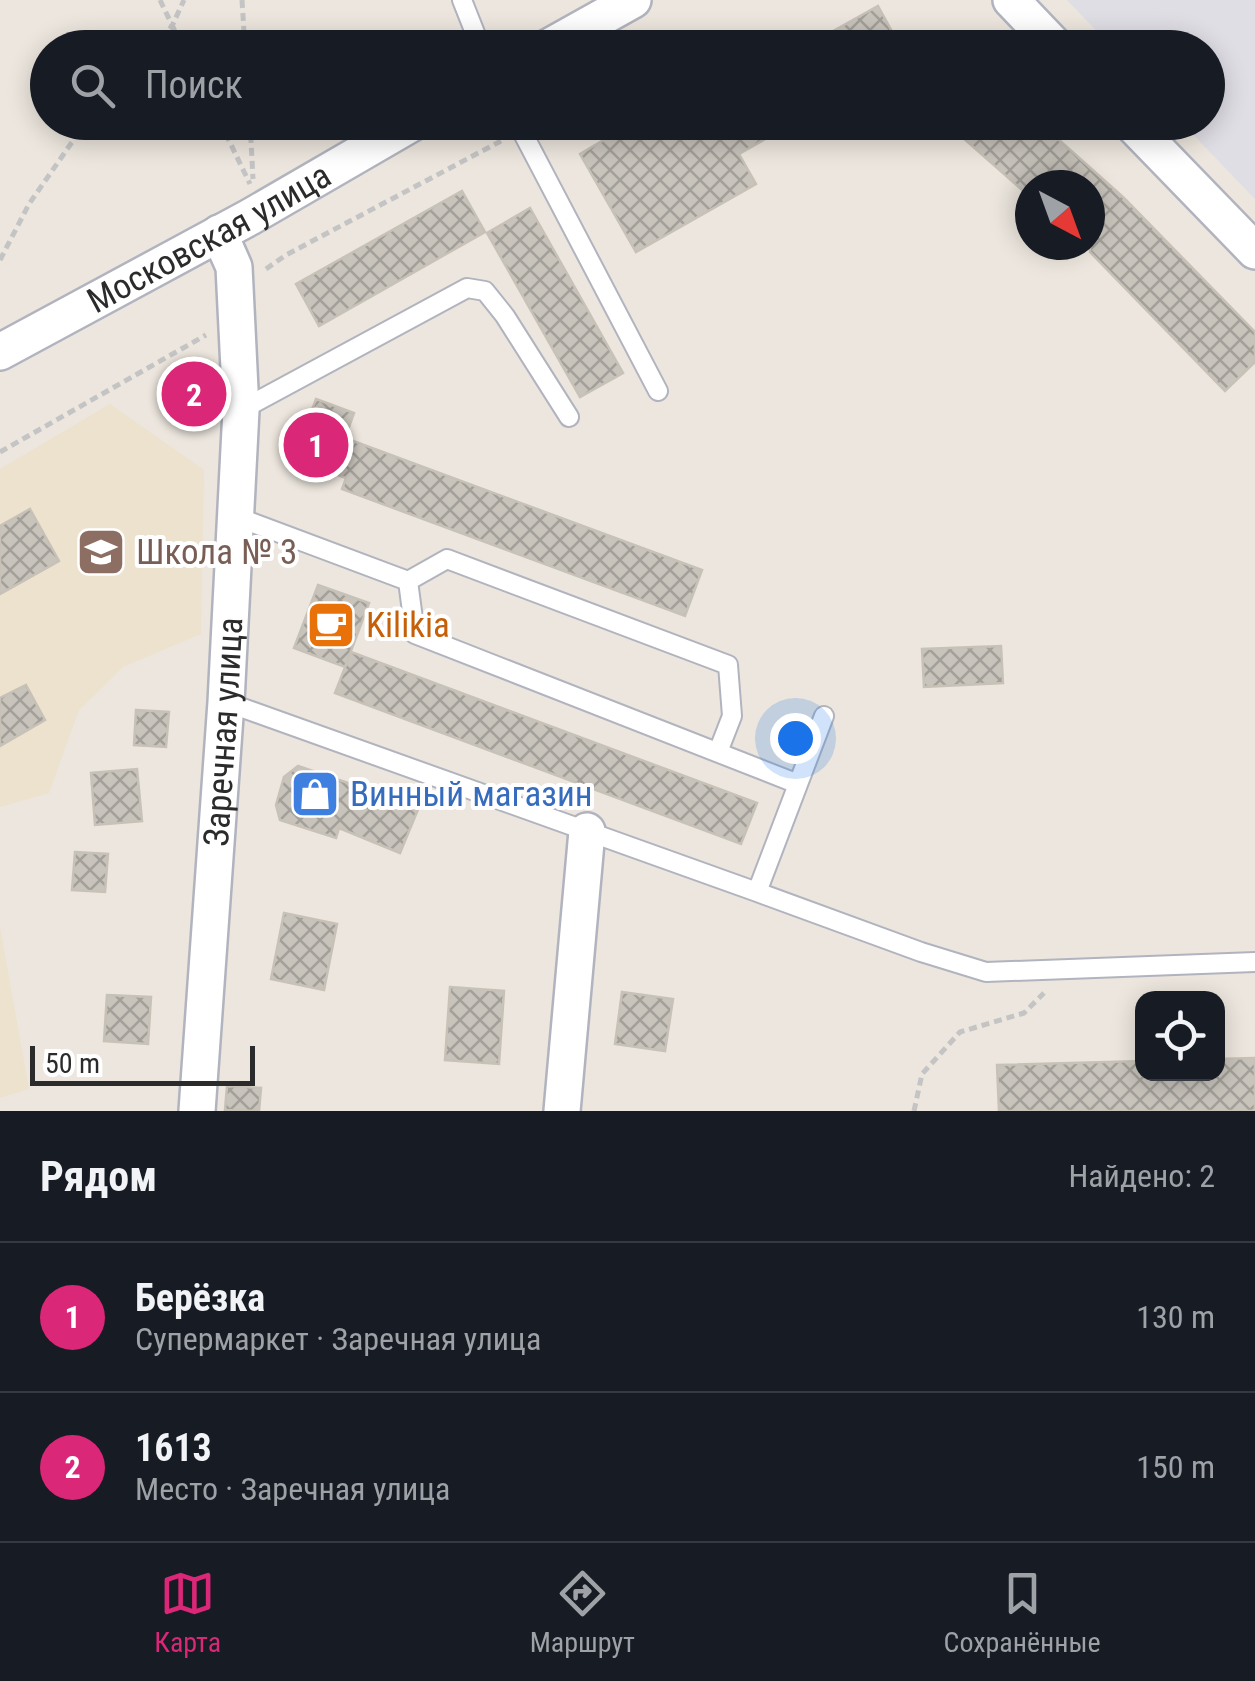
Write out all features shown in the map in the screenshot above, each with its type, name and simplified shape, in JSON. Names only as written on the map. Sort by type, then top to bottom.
[{"type":"street","points":[[579,30],[633,0]]},
{"type":"street","points":[[1011,0],[1040,30]]},
{"type":"street","name":"Московская улица","points":[[0,352],[382,140]]},
{"type":"street","points":[[1147,140],[1255,251]]},
{"type":"street","name":"Заречная улица","points":[[197,1111],[226,702],[241,410],[234,267],[219,233]]},
{"type":"street","points":[[562,1111],[587,831]]},
{"type":"lane","points":[[462,0],[474,30]]},
{"type":"lane","points":[[527,140],[658,391]]},
{"type":"lane","points":[[241,410],[467,288],[485,290],[569,417]]},
{"type":"lane","points":[[237,518],[408,581],[447,559],[728,665],[732,716],[718,752]]},
{"type":"lane","points":[[408,581],[415,634],[798,784]]},
{"type":"lane","points":[[226,702],[986,972],[1255,962]]},
{"type":"lane","points":[[756,892],[824,716]]},
{"type":"path","points":[[160,0],[174,30]]},
{"type":"path","points":[[168,30],[184,0]]},
{"type":"path","points":[[242,0],[244,30]]},
{"type":"path","points":[[0,260],[29,204],[73,140]]},
{"type":"path","points":[[229,140],[254,191],[251,140]]},
{"type":"path","points":[[266,285],[266,267],[286,254],[496,140]]},
{"type":"path","points":[[0,452],[237,318]]},
{"type":"path","points":[[914,1111],[922,1074],[960,1032],[1024,1013],[1067,970]]},
{"type":"shaded area","points":[[1067,0],[1255,0],[1255,199],[1198,140],[1225,140],[1225,30],[1096,30]]},
{"type":"shaded area","name":"Школа № 3","points":[[110,404],[204,470],[201,634],[123,667],[79,710],[49,793],[0,807],[0,469]]},
{"type":"shaded area","points":[[0,927],[29,1089],[0,1098]]},
{"type":"building","points":[[878,6],[891,30],[835,30]]},
{"type":"building","points":[[604,140],[764,140],[739,154],[756,184],[636,252],[580,154]]},
{"type":"building","points":[[965,140],[1059,140],[1093,170],[1015,170],[1015,184]]},
{"type":"building","points":[[1105,181],[1255,332],[1255,362],[1225,391],[1098,260],[1105,260]]},
{"type":"building","points":[[462,191],[485,232],[319,326],[296,284]]},
{"type":"building","points":[[530,208],[623,373],[580,397],[487,233]]},
{"type":"building","points":[[316,399],[354,413],[345,438],[702,570],[685,616],[342,489],[346,478],[294,459]]},
{"type":"building","points":[[30,509],[59,561],[0,594],[0,526]]},
{"type":"building","name":"Kilikia","points":[[318,585],[369,603],[345,667],[294,648]]},
{"type":"building","points":[[1001,646],[1003,683],[924,687],[922,649]]},
{"type":"building","points":[[351,652],[757,803],[741,844],[335,693]]},
{"type":"building","points":[[26,685],[45,720],[0,746],[0,698]]},
{"type":"building","points":[[136,710],[169,712],[166,747],[134,745]]},
{"type":"building","points":[[298,766],[419,807],[400,853],[339,828],[336,838],[280,820],[276,805],[284,777]]},
{"type":"building","points":[[137,769],[142,821],[95,825],[91,773]]},
{"type":"building","points":[[75,852],[108,854],[105,892],[72,890]]},
{"type":"building","points":[[284,913],[337,924],[324,990],[271,979]]},
{"type":"building","points":[[450,987],[504,991],[499,1064],[445,1060]]},
{"type":"building","points":[[622,992],[673,999],[665,1051],[615,1044]]},
{"type":"building","points":[[107,995],[151,997],[148,1044],[104,1041]]},
{"type":"building","points":[[1255,1058],[1255,1111],[999,1111],[997,1065],[1135,1061],[1135,1081],[1225,1081],[1225,1059]]},
{"type":"building","points":[[227,1086],[261,1088],[259,1111],[225,1110]]},
{"type":"place","name":"1613","points":[[194,394]]},
{"type":"place","name":"Берёзка","points":[[316,445]]},
{"type":"place","name":"Школа № 3","points":[[101,552]]},
{"type":"place","name":"Kilikia","points":[[331,625]]},
{"type":"place","name":"Винный магазин","points":[[315,794]]}]
